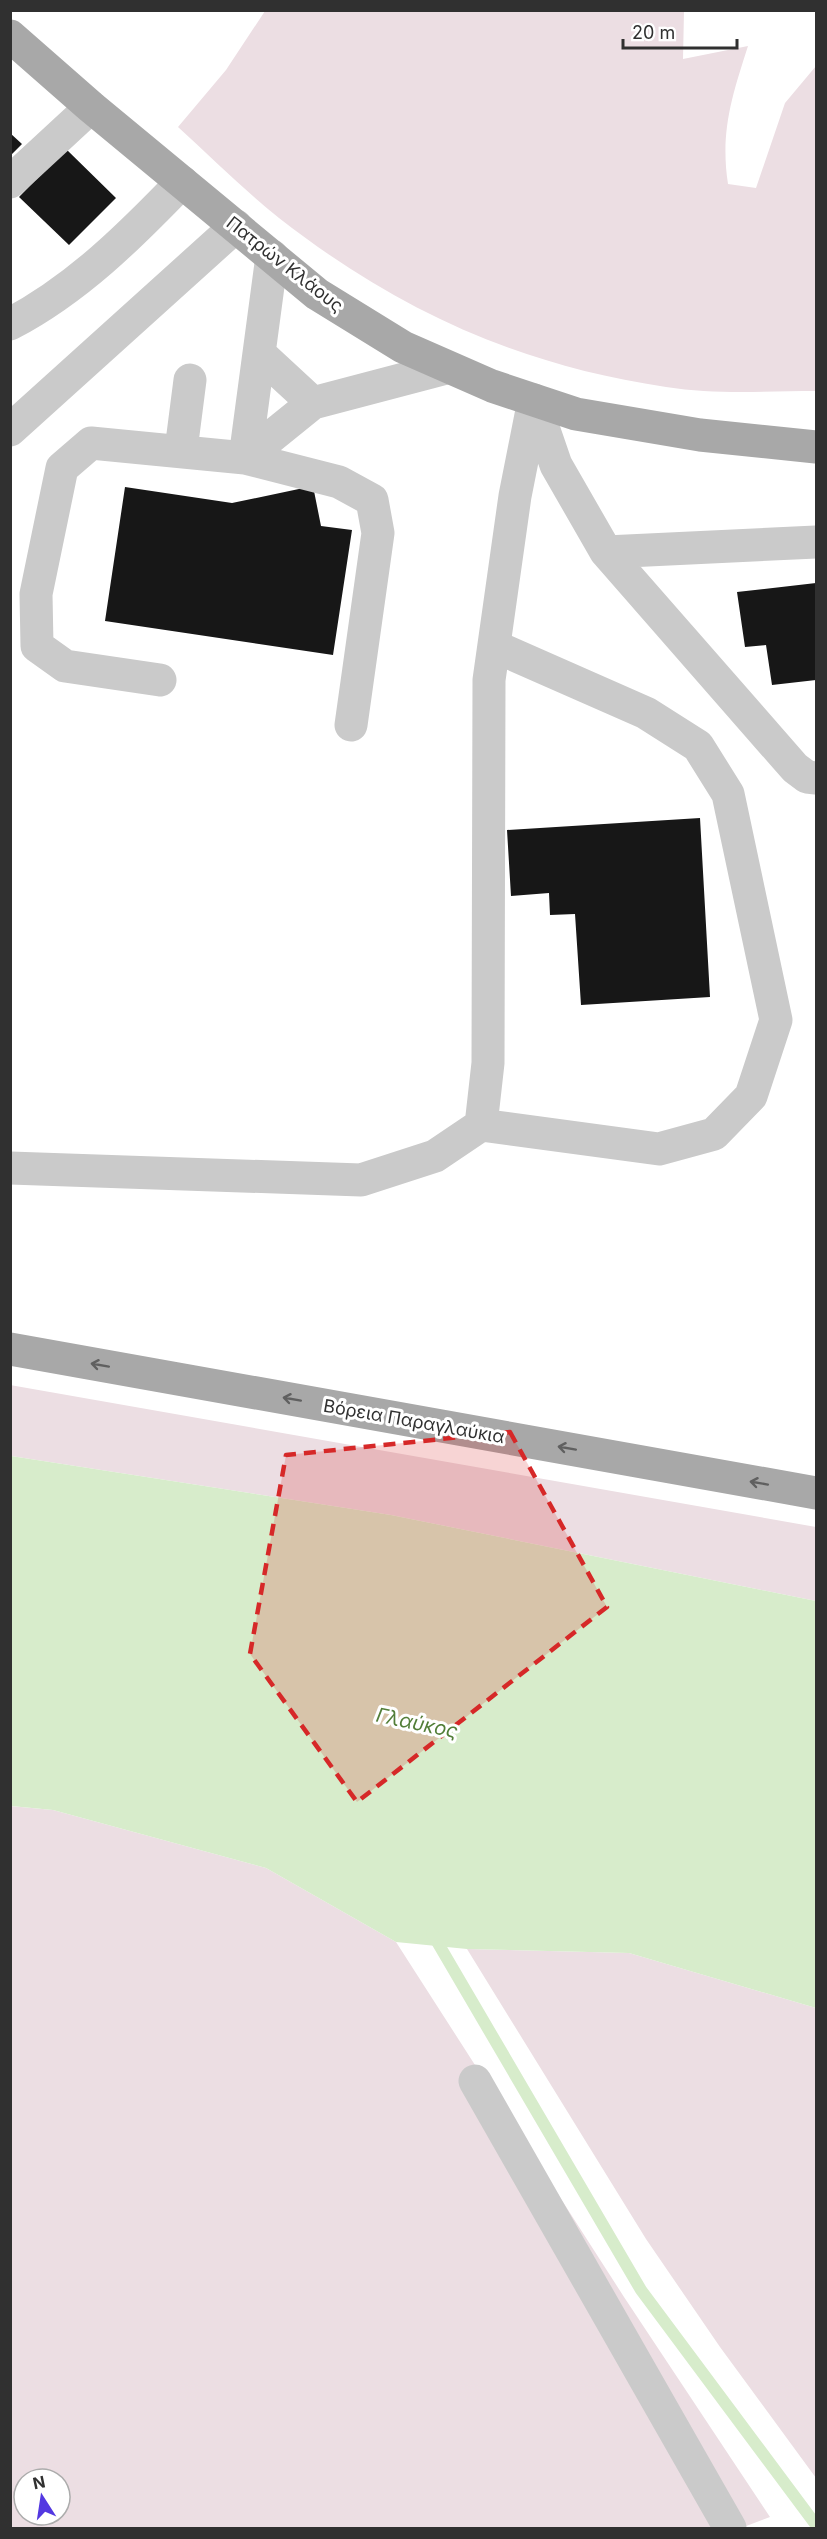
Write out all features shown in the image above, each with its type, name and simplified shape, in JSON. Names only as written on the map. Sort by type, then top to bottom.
[{"type":"main road","name":"Πατρών Κλάους","points":[[10,36],[91,107],[316,294],[366,326],[446,368],[576,414],[660,430],[816,447]]},
{"type":"main road","name":"Βόρεια Παραγλαύκια","points":[[10,1349],[816,1493]]},
{"type":"street","points":[[10,182],[91,107]]},
{"type":"street","points":[[17,309],[76,281],[136,230],[182,182]]},
{"type":"street","points":[[10,430],[236,226]]},
{"type":"street","points":[[244,458],[272,256]]},
{"type":"street","points":[[260,354],[313,403]]},
{"type":"street","points":[[244,458],[313,403],[446,368]]},
{"type":"street","points":[[181,450],[190,380]]},
{"type":"street","points":[[534,400],[543,435],[556,465],[606,552],[795,768],[807,777],[816,778]]},
{"type":"street","points":[[481,1125],[488,1063],[489,680],[514,496],[534,400]]},
{"type":"street","points":[[160,680],[65,666],[38,646],[36,594],[62,468],[91,443],[181,450],[244,458],[339,482],[372,500],[378,533],[351,725]]},
{"type":"street","points":[[606,552],[816,542]]},
{"type":"street","points":[[10,1168],[361,1180],[435,1156],[481,1125],[659,1149],[714,1134],[751,1096],[776,1020],[728,794],[698,746],[645,713],[494,646]]},
{"type":"street","points":[[475,2081],[730,2529]]},
{"type":"highlighted area","points":[[510,1432],[607,1607],[357,1802],[250,1654],[286,1455]]},
{"type":"shaded area","points":[[265,11],[684,11],[683,59],[748,46],[729,114],[726,165],[728,184],[756,188],[785,103],[816,66],[816,391],[723,392],[666,387],[560,364],[461,329],[368,280],[323,251],[240,185],[178,127],[226,70]]},
{"type":"shaded area","points":[[10,1385],[816,1527],[816,1601],[391,1515],[11,1456]]},
{"type":"shaded area","points":[[10,1806],[53,1810],[266,1868],[396,1942],[624,2297],[770,2517],[741,2528],[11,2528]]},
{"type":"shaded area","points":[[467,1949],[629,1953],[816,2008],[816,2478],[720,2347],[646,2239]]},
{"type":"water","name":"Γλαύκος","points":[[11,1456],[391,1515],[816,1601],[816,2008],[629,1953],[467,1949],[396,1942],[266,1868],[53,1810],[11,1806]]},
{"type":"building","points":[[10,133],[22,144],[10,156]]},
{"type":"building","points":[[66,149],[116,198],[69,245],[19,197]]},
{"type":"building","points":[[313,486],[321,526],[352,530],[333,655],[105,621],[125,487],[232,503]]},
{"type":"building","points":[[816,583],[816,680],[772,685],[766,645],[745,647],[737,592]]},
{"type":"building","points":[[700,818],[710,997],[581,1005],[575,914],[550,915],[549,893],[511,896],[507,830]]},
{"type":"waterway","points":[[432,1933],[641,2290],[816,2525]]}]
